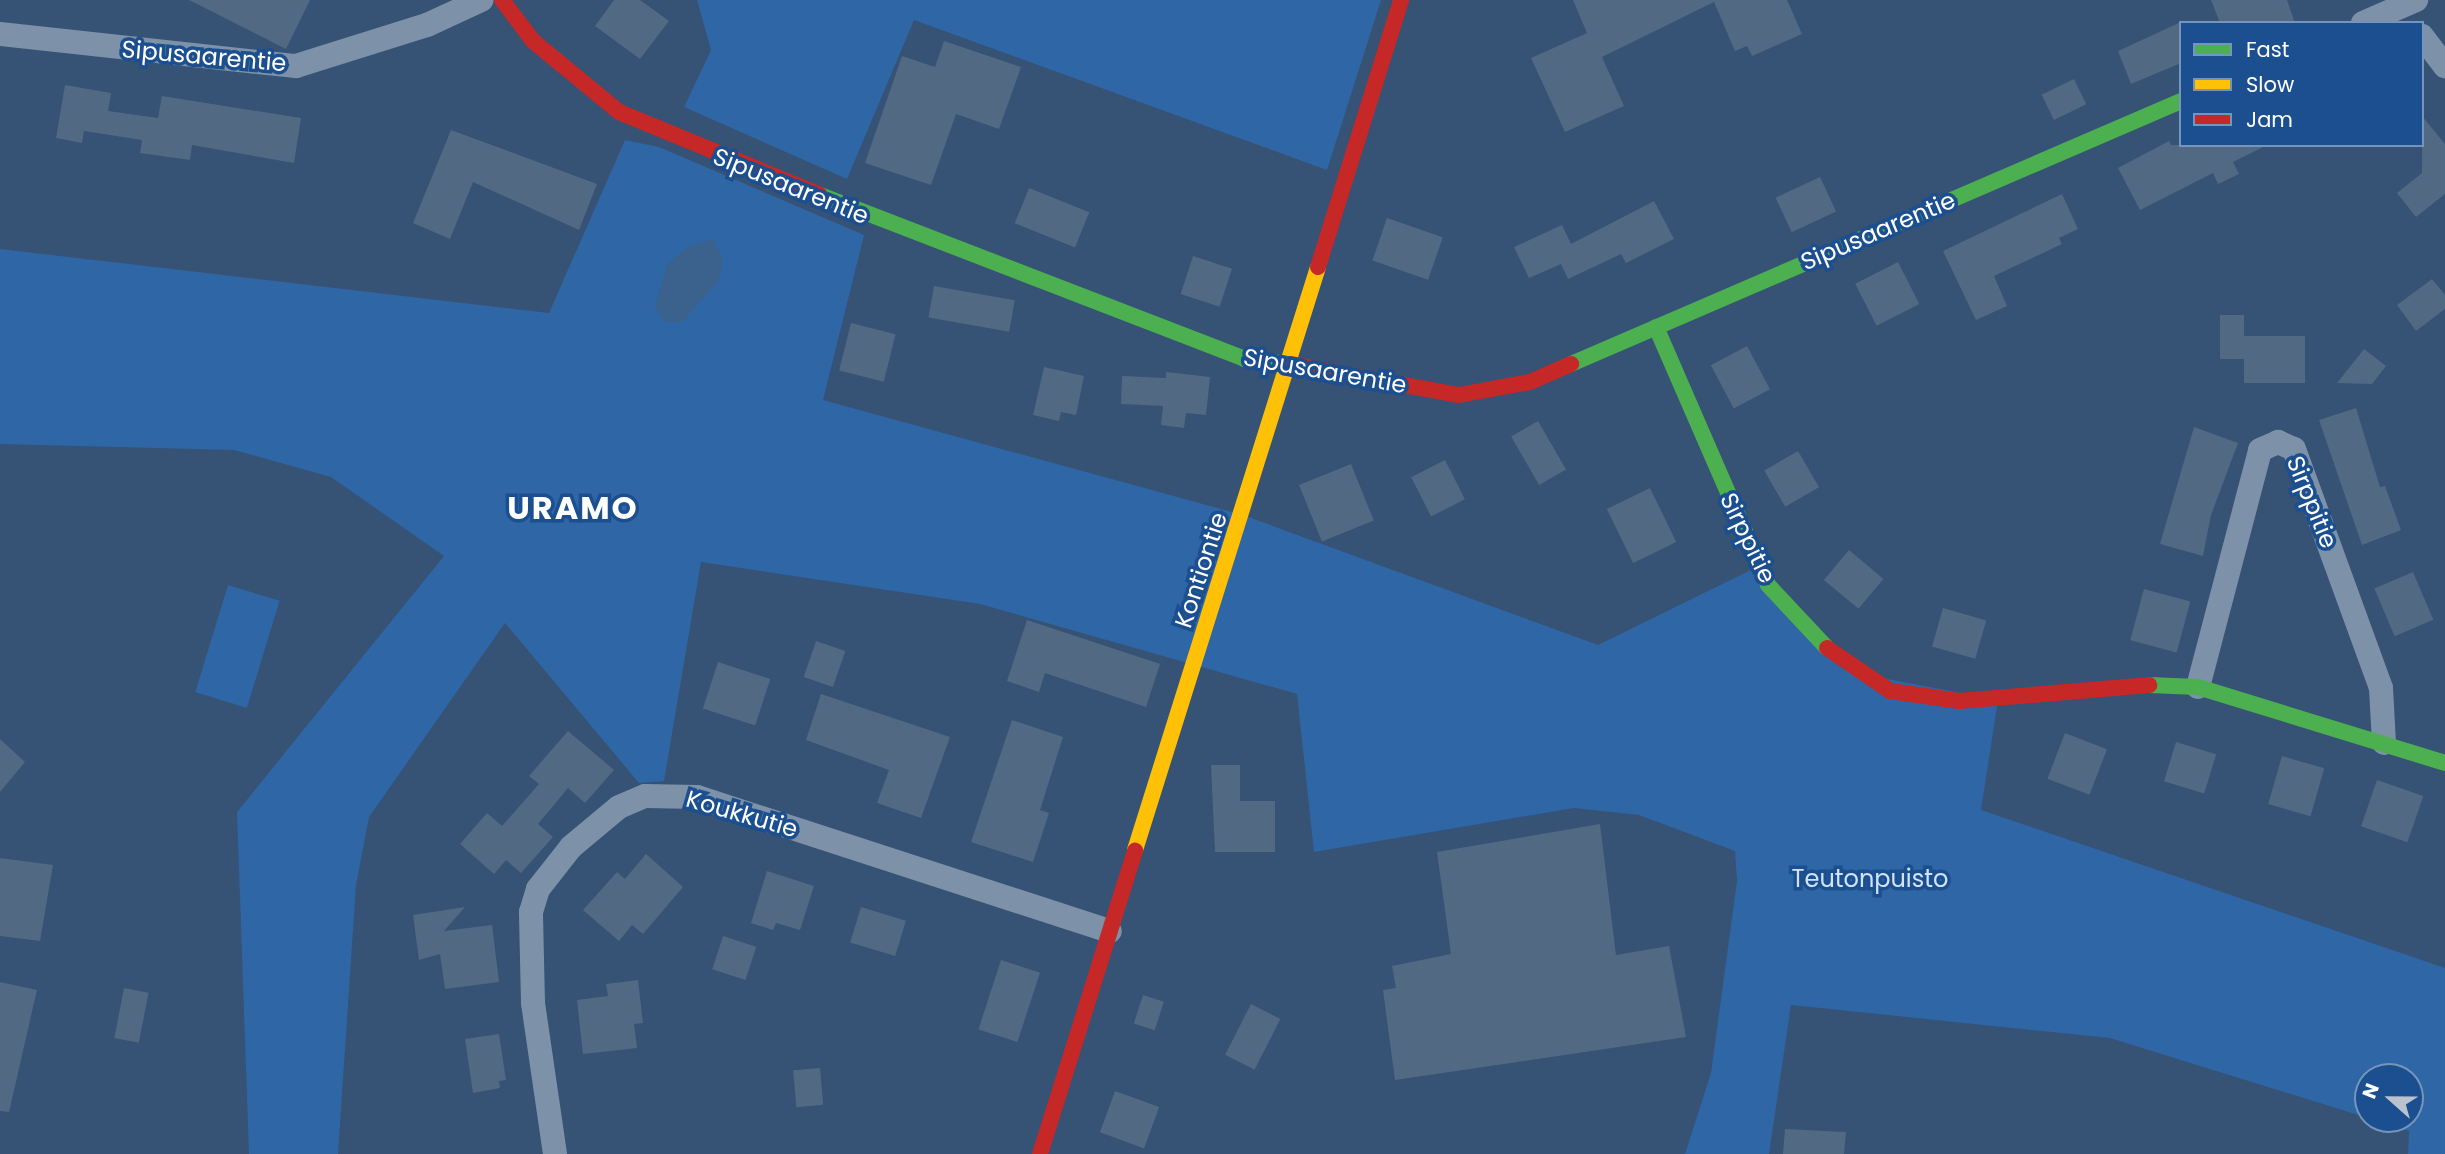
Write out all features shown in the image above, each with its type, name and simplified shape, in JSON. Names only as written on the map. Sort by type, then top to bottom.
[{"type":"street","name":"Sipusaarentie","points":[[0,34],[296,66],[427,25],[481,0]]},
{"type":"street","name":"Sipusaarentie","points":[[502,0],[533,40],[564,69],[618,112],[665,135],[1244,359],[1325,367],[1459,395],[1493,392],[1656,327],[2179,102]]},
{"type":"street","name":"Kontiontie","points":[[1040,1154],[1401,0]]},
{"type":"street","points":[[2370,21],[2410,10]]},
{"type":"street","points":[[2424,39],[2445,66]]},
{"type":"street","name":"Sirppitie","points":[[1656,327],[1768,585],[1810,635],[1861,674],[1890,691],[1959,701],[2161,684],[2198,687],[2445,763]]},
{"type":"street","name":"Sirppitie","points":[[2198,687],[2259,450],[2278,442],[2294,449],[2381,688],[2384,743]]},
{"type":"street","name":"Koukkutie","points":[[555,1154],[533,1003],[531,912],[538,889],[571,847],[619,807],[668,793],[696,797],[1110,931]]},
{"type":"green space","points":[[697,0],[1381,0],[1327,170],[914,20],[847,179],[684,107],[711,50]]},
{"type":"green space","name":"Teutonpuisto","points":[[625,140],[659,147],[864,235],[823,400],[1243,515],[1598,645],[1759,566],[1861,674],[1998,700],[1981,810],[2445,968],[2445,1154],[2408,1154],[2409,1133],[2424,1133],[2424,1063],[2354,1063],[2354,1114],[2110,1038],[1791,1005],[1769,1154],[1685,1154],[1711,1073],[1737,881],[1735,851],[1639,815],[1574,808],[1314,852],[1297,694],[980,604],[701,562],[664,781],[639,783],[505,623],[369,817],[356,885],[338,1154],[249,1154],[237,812],[444,556],[331,477],[234,450],[0,444],[0,249],[549,313]]},
{"type":"green space","points":[[228,585],[280,601],[247,708],[195,692]]},
{"type":"shaded area","points":[[712,239],[723,259],[719,280],[682,322],[664,322],[655,306],[667,265],[687,247]]},
{"type":"building","points":[[189,0],[310,0],[286,49]]},
{"type":"building","points":[[614,0],[640,0],[669,21],[640,59],[595,26]]},
{"type":"building","points":[[1573,0],[1787,0],[1802,34],[1752,56],[1747,46],[1735,51],[1714,2],[1602,57],[1624,106],[1565,132],[1531,58],[1587,33]]},
{"type":"building","points":[[2211,0],[2287,0],[2294,21],[2219,21]]},
{"type":"building","points":[[2179,23],[2179,64],[2131,84],[2118,51]]},
{"type":"building","points":[[944,41],[1021,67],[999,129],[956,114],[931,185],[865,163],[902,56],[935,67]]},
{"type":"building","points":[[2074,79],[2086,104],[2054,120],[2042,95]]},
{"type":"building","points":[[65,85],[111,93],[108,111],[158,118],[162,96],[301,118],[294,163],[192,145],[190,160],[140,153],[142,140],[84,131],[82,143],[56,138]]},
{"type":"building","points":[[2424,118],[2445,144],[2445,194],[2416,217],[2397,193],[2422,173]]},
{"type":"building","points":[[451,130],[597,184],[579,230],[473,182],[450,239],[413,223]]},
{"type":"building","points":[[2169,141],[2171,145],[2179,147],[2263,147],[2233,162],[2239,174],[2218,184],[2213,173],[2140,210],[2118,168]]},
{"type":"building","points":[[1820,177],[1836,211],[1792,232],[1776,198]]},
{"type":"building","points":[[1029,188],[1089,212],[1075,248],[1015,223]]},
{"type":"building","points":[[2062,194],[2078,229],[2059,238],[2062,244],[1994,276],[2007,306],[1976,320],[1943,251]]},
{"type":"building","points":[[1654,201],[1674,239],[1626,263],[1621,254],[1568,279],[1561,264],[1529,278],[1514,247],[1562,225],[1571,244]]},
{"type":"building","points":[[1387,218],[1443,237],[1428,280],[1372,261]]},
{"type":"building","points":[[1193,256],[1232,269],[1220,307],[1181,294]]},
{"type":"building","points":[[1898,262],[1919,304],[1877,326],[1855,284]]},
{"type":"building","points":[[2432,279],[2445,295],[2445,309],[2416,331],[2397,305]]},
{"type":"building","points":[[934,286],[1015,300],[1009,332],[928,318]]},
{"type":"building","points":[[2220,315],[2244,315],[2244,336],[2305,336],[2305,383],[2244,383],[2244,359],[2220,359]]},
{"type":"building","points":[[851,323],[896,334],[884,382],[839,371]]},
{"type":"building","points":[[1747,346],[1770,389],[1734,409],[1711,365]]},
{"type":"building","points":[[2364,349],[2386,366],[2372,384],[2337,383]]},
{"type":"building","points":[[1044,367],[1084,376],[1076,415],[1061,412],[1059,421],[1033,415]]},
{"type":"building","points":[[1166,372],[1210,377],[1206,415],[1186,413],[1184,428],[1161,425],[1163,406],[1121,404],[1122,376],[1166,378]]},
{"type":"building","points":[[2356,408],[2380,487],[2385,486],[2401,530],[2362,545],[2319,420]]},
{"type":"building","points":[[1538,421],[1566,469],[1539,485],[1511,436]]},
{"type":"building","points":[[2194,427],[2238,443],[2211,515],[2203,556],[2160,544]]},
{"type":"building","points":[[1798,451],[1819,487],[1785,507],[1764,470]]},
{"type":"building","points":[[1445,460],[1465,499],[1431,516],[1411,477]]},
{"type":"building","points":[[1351,464],[1374,521],[1322,542],[1299,485]]},
{"type":"building","points":[[1650,488],[1676,542],[1633,563],[1607,509]]},
{"type":"building","points":[[1849,550],[1883,579],[1858,609],[1824,580]]},
{"type":"building","points":[[2413,572],[2433,620],[2395,636],[2374,588]]},
{"type":"building","points":[[2144,589],[2190,601],[2177,653],[2130,640]]},
{"type":"building","points":[[1943,608],[1986,620],[1975,659],[1932,646]]},
{"type":"building","points":[[1027,620],[1160,664],[1146,707],[1045,673],[1039,692],[1007,681]]},
{"type":"building","points":[[816,641],[845,651],[833,687],[804,677]]},
{"type":"building","points":[[718,662],[770,679],[755,726],[703,709]]},
{"type":"building","points":[[821,694],[950,737],[921,818],[877,803],[889,770],[806,740]]},
{"type":"building","points":[[1012,720],[1063,737],[1040,810],[1049,813],[1033,862],[971,842]]},
{"type":"building","points":[[568,731],[614,770],[585,803],[568,788],[538,824],[553,837],[521,873],[506,860],[494,874],[460,844],[487,813],[502,826],[539,784],[529,776]]},
{"type":"building","points":[[2065,733],[2107,749],[2089,795],[2047,779]]},
{"type":"building","points":[[0,739],[25,762],[0,792]]},
{"type":"building","points":[[2176,742],[2216,754],[2204,793],[2164,781]]},
{"type":"building","points":[[2282,756],[2324,768],[2311,816],[2268,804]]},
{"type":"building","points":[[1211,765],[1240,765],[1240,801],[1275,801],[1275,852],[1215,852]]},
{"type":"building","points":[[2377,780],[2423,796],[2407,842],[2361,826]]},
{"type":"building","points":[[1600,824],[1616,955],[1669,946],[1686,1037],[1395,1080],[1383,990],[1396,988],[1392,966],[1451,954],[1437,852]]},
{"type":"building","points":[[646,854],[683,887],[643,934],[632,925],[619,941],[583,910],[617,872],[625,879]]},
{"type":"building","points":[[0,858],[53,865],[40,941],[0,936]]},
{"type":"building","points":[[767,871],[814,886],[800,930],[776,923],[773,930],[751,923]]},
{"type":"building","points":[[465,907],[444,931],[492,925],[499,982],[445,989],[440,954],[419,960],[413,915]]},
{"type":"building","points":[[861,907],[906,921],[895,956],[850,942]]},
{"type":"building","points":[[723,936],[756,947],[745,980],[712,969]]},
{"type":"building","points":[[1001,960],[1040,973],[1017,1042],[978,1029]]},
{"type":"building","points":[[638,980],[643,1023],[634,1024],[637,1048],[583,1054],[577,1000],[608,996],[606,984]]},
{"type":"building","points":[[0,982],[37,990],[9,1112],[0,1111]]},
{"type":"building","points":[[124,988],[149,993],[139,1043],[114,1038]]},
{"type":"building","points":[[1143,995],[1164,1002],[1155,1030],[1134,1024]]},
{"type":"building","points":[[1251,1004],[1280,1019],[1255,1070],[1225,1055]]},
{"type":"building","points":[[499,1034],[506,1080],[499,1081],[500,1088],[473,1093],[465,1039]]},
{"type":"building","points":[[820,1068],[823,1105],[796,1107],[793,1070]]},
{"type":"building","points":[[1115,1091],[1159,1107],[1144,1148],[1100,1132]]},
{"type":"building","points":[[1785,1129],[1846,1132],[1844,1154],[1783,1154]]},
{"type":"traffic: fast","points":[[1571,364],[2179,102]]},
{"type":"traffic: fast","points":[[820,195],[1244,359],[1291,364]]},
{"type":"traffic: fast","points":[[1656,327],[1768,585],[1827,648]]},
{"type":"traffic: fast","points":[[2149,685],[2198,687],[2445,763]]},
{"type":"traffic: slow","points":[[1135,850],[1318,267]]},
{"type":"traffic: jam","points":[[502,0],[533,41],[619,112],[820,195]]},
{"type":"traffic: jam","points":[[1318,267],[1401,0]]},
{"type":"traffic: jam","points":[[1291,364],[1459,395],[1530,382],[1571,364]]},
{"type":"traffic: jam","points":[[1827,648],[1890,691],[1959,701],[2149,685]]},
{"type":"traffic: jam","points":[[1040,1154],[1135,850]]},
{"type":"district","name":"URAMO","points":[[573,508]]}]
